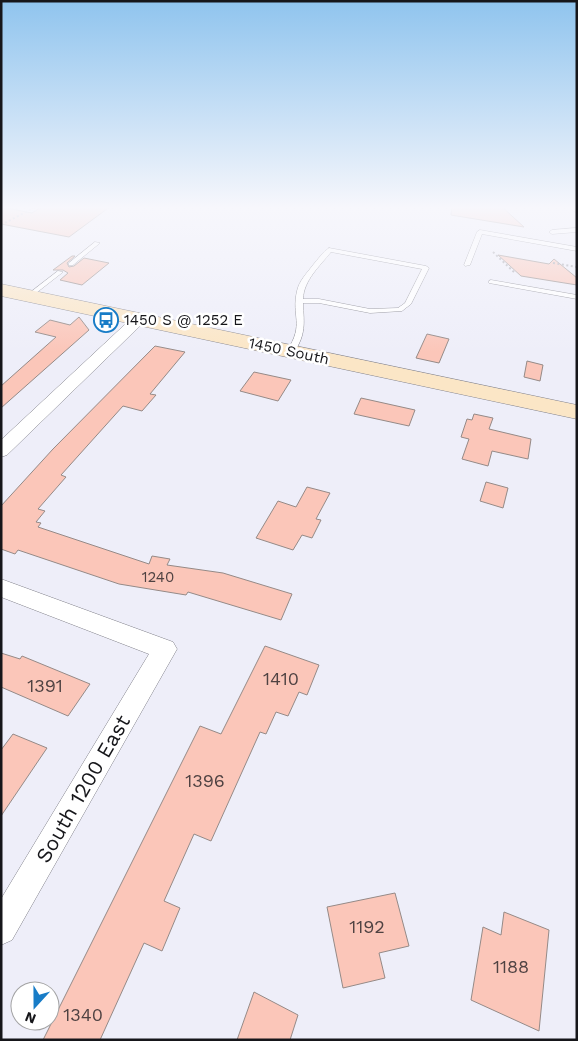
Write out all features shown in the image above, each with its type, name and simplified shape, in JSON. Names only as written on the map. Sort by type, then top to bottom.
[{"type":"street","name":"1450 South","points":[[1,290],[577,412]]},
{"type":"street","points":[[1,451],[139,319]]},
{"type":"street","name":"South 1200 East","points":[[1,588],[165,649],[1,928]]},
{"type":"lane","points":[[71,264],[83,255]]},
{"type":"lane","points":[[290,351],[303,330],[300,291],[326,255]]},
{"type":"lane","points":[[300,301],[319,301],[370,311],[400,310],[408,304],[426,268],[354,255]]},
{"type":"lane","points":[[467,265],[471,255]]},
{"type":"lane","points":[[29,296],[60,272]]},
{"type":"lane","points":[[492,282],[577,297]]},
{"type":"path","points":[[496,255],[515,273],[506,272]]},
{"type":"path","points":[[554,263],[577,267]]},
{"type":"building","points":[[498,255],[549,264],[554,259],[577,278],[577,285],[521,276]]},
{"type":"building","points":[[72,256],[75,256],[67,263],[69,267],[74,266],[84,258],[109,263],[82,285],[60,280],[68,273],[63,270],[53,270]]},
{"type":"building","points":[[79,317],[89,330],[1,408],[1,386],[56,337],[35,332],[50,320],[70,325]]},
{"type":"building","points":[[427,334],[449,339],[439,363],[416,358]]},
{"type":"building","points":[[155,346],[185,352],[150,394],[156,395],[142,411],[123,406],[61,475],[66,477],[38,509],[45,511],[36,522],[41,523],[38,527],[149,564],[152,556],[170,559],[167,565],[223,573],[292,594],[281,620],[188,592],[186,595],[119,584],[18,550],[15,554],[1,549],[1,506],[53,449]]},
{"type":"building","points":[[527,361],[543,365],[540,381],[524,377]]},
{"type":"building","points":[[254,372],[291,380],[278,401],[240,391]]},
{"type":"building","points":[[361,398],[415,410],[409,426],[354,414]]},
{"type":"building","points":[[474,414],[493,418],[489,429],[531,439],[528,459],[492,451],[488,466],[462,459],[469,439],[461,437],[467,419],[472,420]]},
{"type":"building","points":[[486,482],[508,488],[503,508],[480,501]]},
{"type":"building","points":[[307,487],[330,493],[316,519],[321,520],[312,538],[302,535],[293,550],[256,538],[278,501],[296,507]]},
{"type":"building","points":[[265,646],[319,665],[307,695],[299,692],[288,716],[276,712],[266,734],[260,732],[211,841],[194,834],[164,901],[180,908],[162,951],[144,943],[100,1040],[43,1040],[48,1031],[60,1031],[60,1006],[200,726],[221,734]]},
{"type":"building","points":[[1,653],[20,659],[22,656],[90,684],[68,716],[1,687]]},
{"type":"building","points":[[13,734],[47,748],[1,816],[1,750]]},
{"type":"building","points":[[395,893],[409,946],[379,953],[385,978],[343,988],[327,907]]},
{"type":"building","points":[[504,912],[549,930],[539,1031],[471,1000],[483,927],[501,935]]},
{"type":"building","points":[[254,992],[298,1015],[290,1040],[237,1040]]},
{"type":"place","name":"1450 S @ 1252 E","points":[[106,320]]}]
